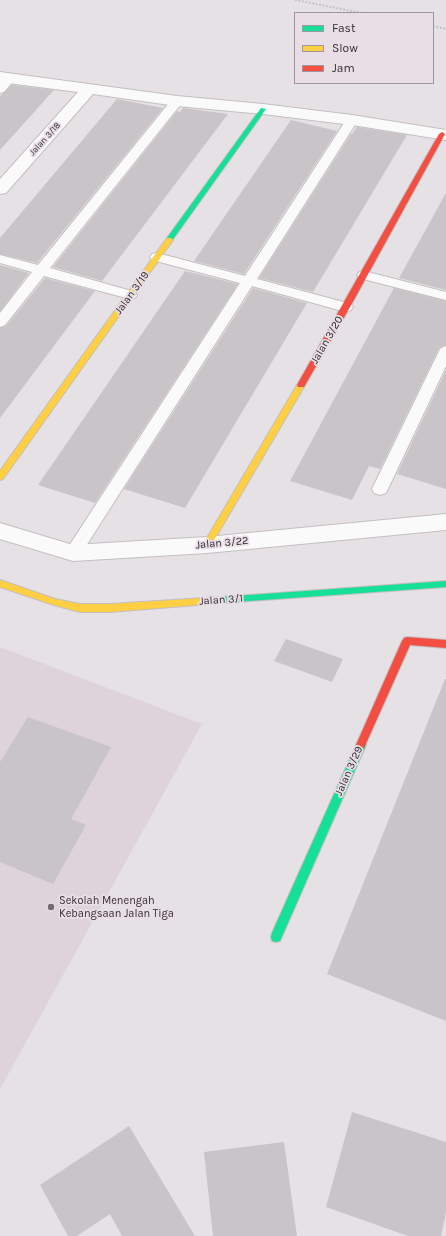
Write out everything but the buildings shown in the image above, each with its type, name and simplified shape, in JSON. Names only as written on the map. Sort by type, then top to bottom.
[{"type":"street","points":[[3,82],[89,90],[177,101],[263,108],[352,120],[444,135]]},
{"type":"street","name":"Jalan 3/18","points":[[0,189],[89,90]]},
{"type":"street","name":"Jalan 3/19","points":[[0,477],[263,108]]},
{"type":"street","name":"Jalan 3/20","points":[[207,545],[346,308],[444,135]]},
{"type":"street","name":"Jalan 3/22","points":[[0,531],[73,553],[207,545],[446,522]]},
{"type":"street","name":"Jalan 3/1","points":[[0,583],[54,602],[80,608],[102,608],[446,584]]},
{"type":"street","name":"Jalan 3/29","points":[[276,937],[407,641],[446,644]]},
{"type":"lane","points":[[0,322],[177,101]]},
{"type":"lane","points":[[73,553],[352,120]]},
{"type":"lane","points":[[157,257],[346,308]]},
{"type":"lane","points":[[0,259],[130,295]]},
{"type":"lane","points":[[364,275],[446,296]]},
{"type":"lane","points":[[380,489],[446,351]]},
{"type":"path","points":[[295,0],[357,12]]},
{"type":"path","points":[[434,26],[446,29]]},
{"type":"shaded area","name":"Sekolah Menengah Kebangsaan Jalan Tiga","points":[[0,647],[202,724],[0,1089]]},
{"type":"traffic: fast","points":[[169,240],[263,109]]},
{"type":"traffic: fast","points":[[221,600],[446,584]]},
{"type":"traffic: fast","points":[[276,937],[361,745]]},
{"type":"traffic: slow","points":[[0,477],[169,240]]},
{"type":"traffic: slow","points":[[207,545],[301,385]]},
{"type":"traffic: slow","points":[[0,583],[54,602],[80,608],[110,608],[221,600]]},
{"type":"traffic: jam","points":[[301,385],[442,134]]},
{"type":"traffic: jam","points":[[361,745],[407,641],[446,644]]},
{"type":"place","name":"Sekolah Menengah Kebangsaan Jalan Tiga","points":[[51,907]]}]
